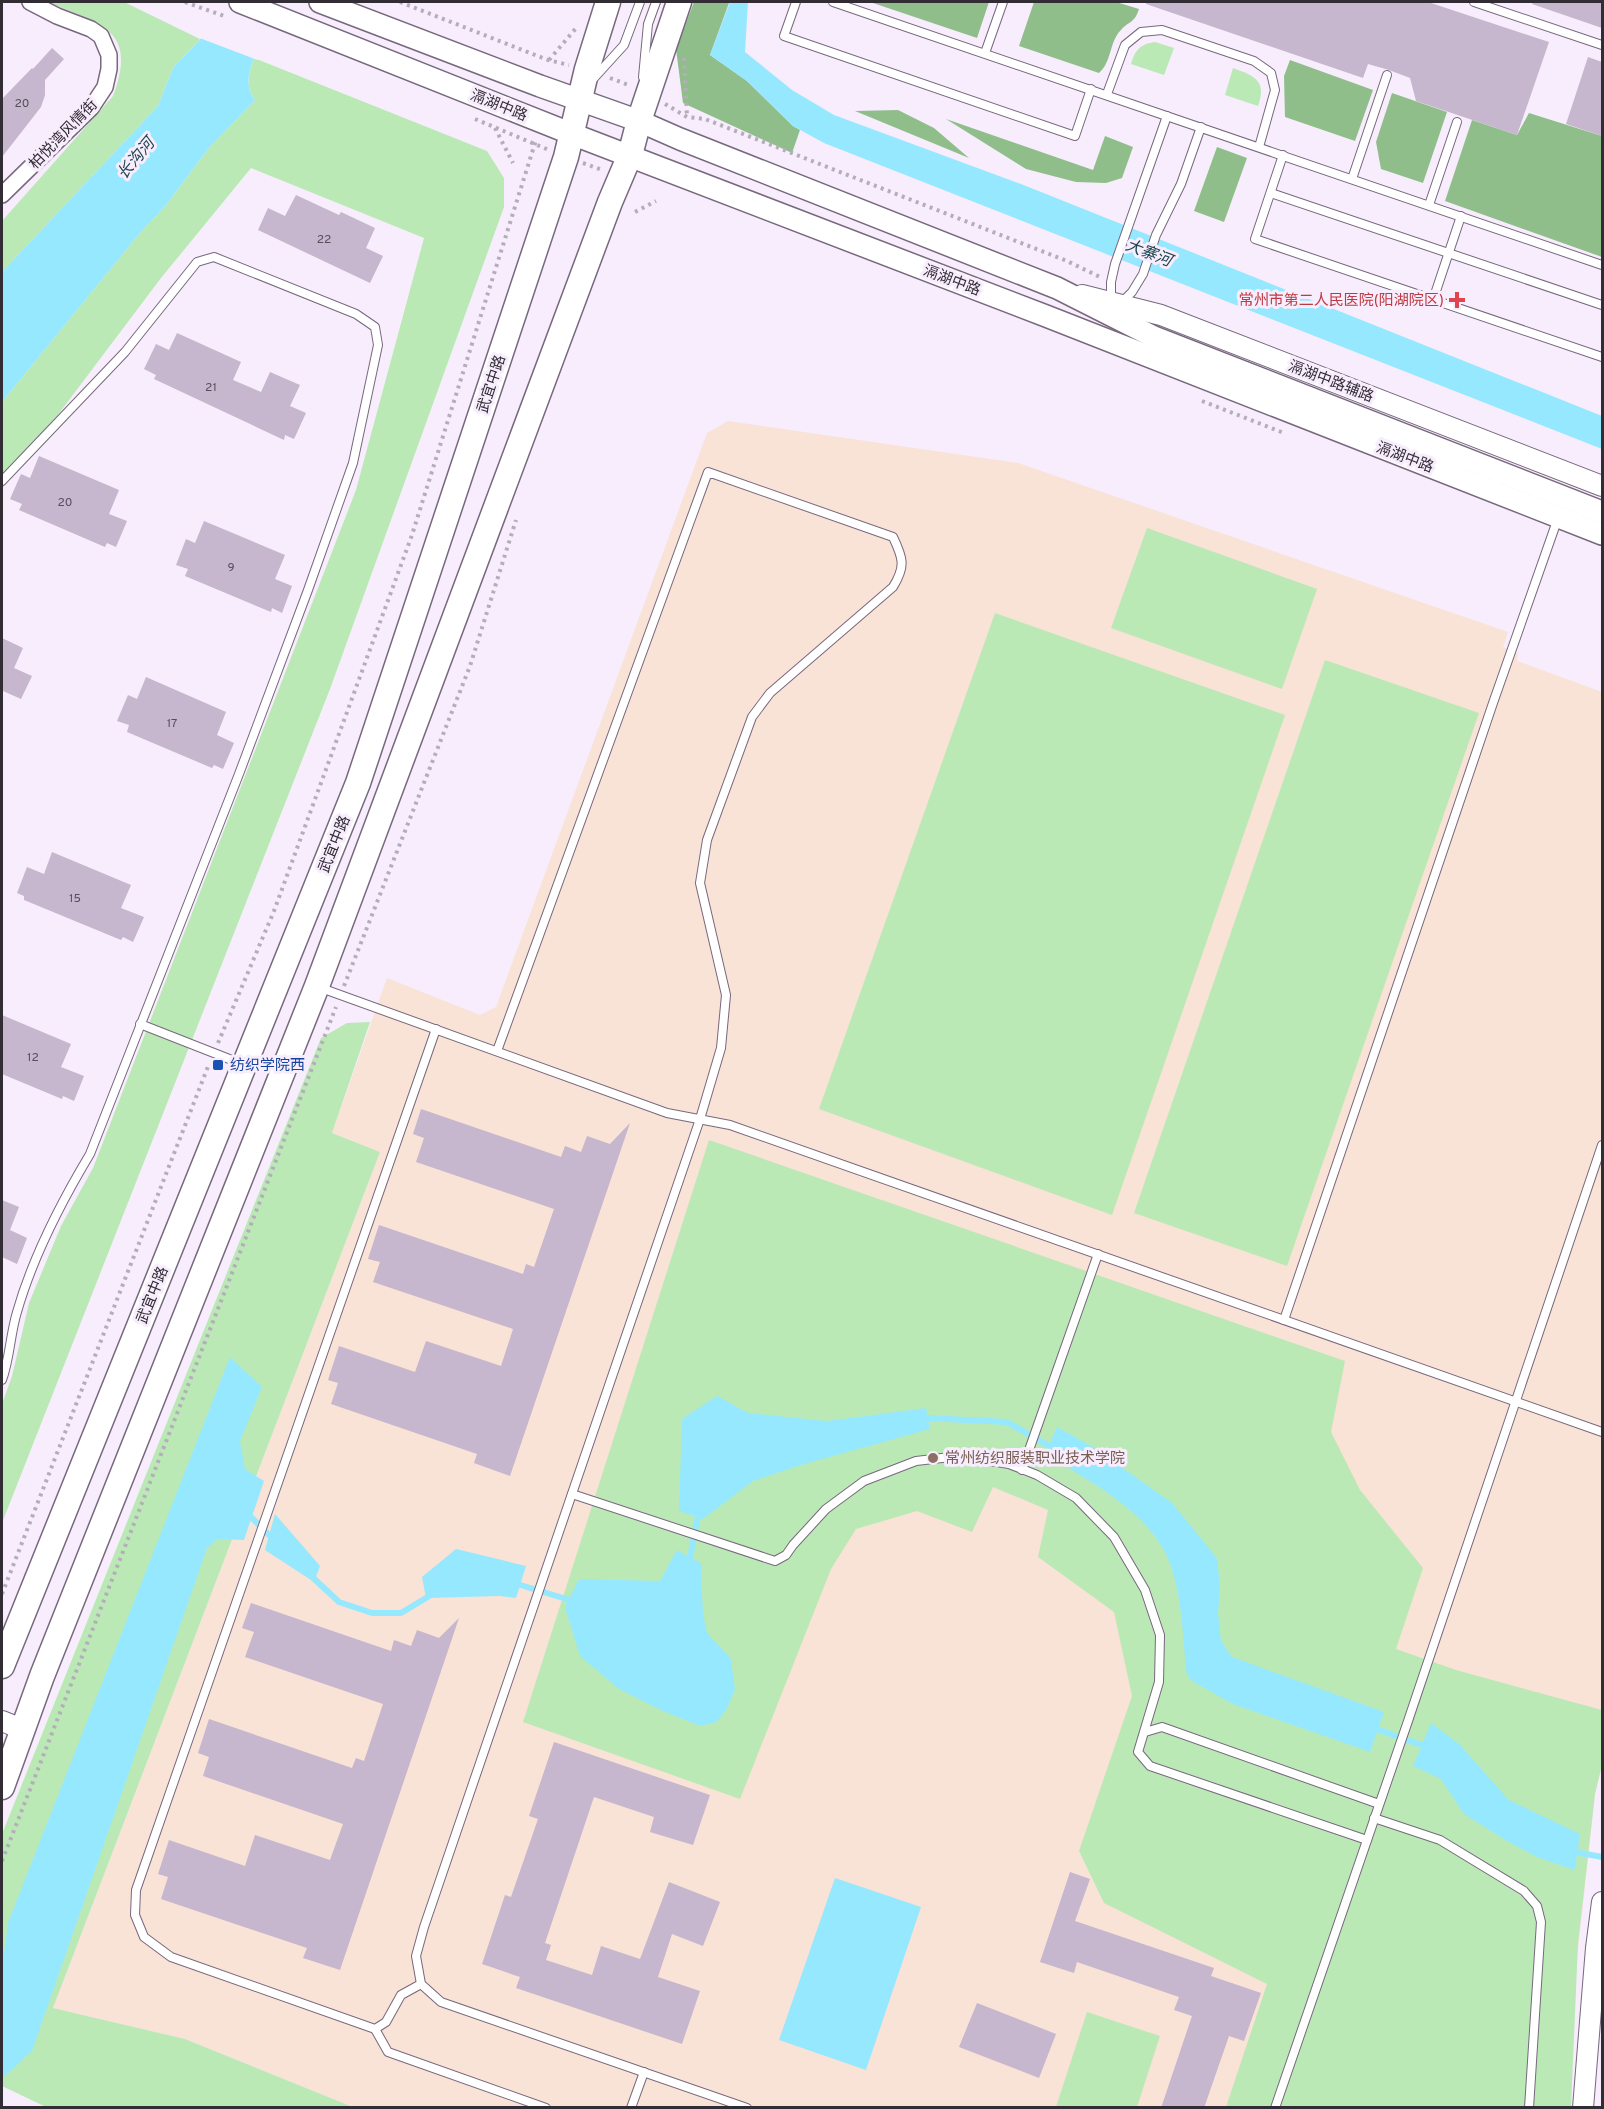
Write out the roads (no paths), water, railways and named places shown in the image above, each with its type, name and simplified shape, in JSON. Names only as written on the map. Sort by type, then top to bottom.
[{"type":"main road","name":"滆湖中路","points":[[240,2],[301,26],[569,145],[630,155],[1562,508],[1602,512]]},
{"type":"main road","name":"滆湖中路","points":[[323,2],[529,82],[639,121],[1057,288],[1114,307],[1154,337],[1562,508],[1602,534]]},
{"type":"main road","name":"武宜中路","points":[[2,1666],[358,783],[569,145],[581,99],[592,71],[608,2]]},
{"type":"main road","points":[[2,1787],[13,1725],[42,1676],[317,986],[630,155],[645,92],[679,2]]},
{"type":"street","name":"柏悦湾风情街","points":[[2,195],[91,108],[105,87],[109,69],[109,55],[101,36],[91,29],[57,16],[30,2]]},
{"type":"street","name":"滆湖中路辅路","points":[[1114,307],[1161,315],[1602,486]]},
{"type":"street","points":[[1583,2108],[1602,1902]]},
{"type":"lane","points":[[592,71],[624,45],[640,2]]},
{"type":"lane","points":[[645,92],[648,24],[656,2]]},
{"type":"lane","points":[[796,2],[784,36],[1075,136],[1091,89]]},
{"type":"lane","points":[[833,2],[1602,265]]},
{"type":"lane","points":[[985,53],[1003,2]]},
{"type":"lane","points":[[1474,2],[1602,45]]},
{"type":"lane","points":[[1107,94],[1125,45],[1141,32],[1162,30],[1254,61],[1271,73],[1275,90],[1258,147]]},
{"type":"lane","points":[[1352,179],[1387,75]]},
{"type":"lane","points":[[1114,307],[1111,282],[1115,264],[1167,116]]},
{"type":"lane","points":[[1429,205],[1457,122]]},
{"type":"lane","points":[[1114,307],[1132,292],[1143,274],[1156,235],[1181,184],[1201,127]]},
{"type":"lane","points":[[1283,155],[1255,239],[1602,357]]},
{"type":"lane","points":[[1271,193],[1602,305]]},
{"type":"lane","points":[[1433,300],[1461,216]]},
{"type":"lane","points":[[2,481],[125,352],[197,262],[214,257],[356,314],[375,327],[378,345],[353,463],[243,763],[90,1154],[61,1203],[36,1257],[16,1314],[6,1370],[2,1380]]},
{"type":"lane","points":[[497,1051],[708,472],[893,537],[902,556],[902,573],[893,588],[770,693],[752,717],[707,840],[700,883],[726,995],[721,1048],[700,1119],[416,1956],[420,1984],[441,2002],[644,2072],[722,2103],[747,2108]]},
{"type":"lane","points":[[1284,1320],[1493,703],[1562,508]]},
{"type":"lane","points":[[317,986],[667,1113],[730,1125],[1602,1432]]},
{"type":"lane","points":[[140,1024],[245,1065]]},
{"type":"lane","points":[[436,1029],[136,1890],[135,1916],[144,1937],[171,1957],[375,2029],[388,2052],[546,2108]]},
{"type":"lane","points":[[1275,2108],[1602,1145]]},
{"type":"lane","points":[[1022,1470],[1098,1254]]},
{"type":"lane","points":[[572,1494],[775,1561],[786,1555],[826,1509],[864,1481],[916,1461],[959,1456],[1009,1464],[1037,1475],[1076,1498],[1114,1537],[1145,1590],[1160,1635],[1159,1682],[1138,1752],[1150,1766],[1367,1840]]},
{"type":"lane","points":[[1145,1732],[1162,1727],[1379,1804]]},
{"type":"lane","points":[[1374,1818],[1440,1840],[1524,1891],[1537,1906],[1541,1922],[1529,2108]]},
{"type":"lane","points":[[375,2029],[386,2022],[401,1995],[420,1984]]},
{"type":"lane","points":[[631,2108],[644,2072]]},
{"type":"water","name":"大寨河","points":[[730,2],[748,2],[745,52],[792,90],[834,115],[1021,184],[1602,416],[1602,449],[824,143],[793,126],[747,81],[710,55]]},
{"type":"water","name":"长沟河","points":[[207,32],[254,58],[249,80],[250,90],[255,100],[208,149],[166,205],[139,234],[2,402],[2,272],[158,106],[173,68]]},
{"type":"water","points":[[230,1357],[262,1387],[240,1441],[245,1469],[264,1481],[244,1540],[218,1539],[207,1548],[32,2051],[5,2076],[2,2074],[2,1956],[8,1923]]},
{"type":"water","points":[[717,1396],[748,1413],[827,1421],[926,1408],[930,1429],[804,1464],[753,1481],[703,1519],[679,1511],[682,1419]]},
{"type":"water","points":[[1057,1427],[1093,1447],[1172,1503],[1217,1558],[1221,1641],[1232,1657],[1384,1712],[1370,1752],[1233,1704],[1192,1681],[1187,1675],[1179,1597],[1165,1552],[1155,1536],[1128,1508],[1095,1484],[1045,1454]]},
{"type":"water","points":[[275,1514],[320,1566],[314,1582],[265,1550]]},
{"type":"water","points":[[456,1549],[526,1566],[516,1598],[500,1596],[426,1598],[422,1577]]},
{"type":"water","points":[[677,1550],[702,1564],[703,1613],[707,1633],[731,1659],[735,1689],[727,1709],[716,1722],[700,1726],[619,1689],[580,1656],[565,1607],[579,1579],[660,1581]]},
{"type":"water","points":[[1431,1723],[1459,1744],[1509,1800],[1580,1834],[1575,1870],[1537,1857],[1464,1814],[1441,1779],[1413,1766]]},
{"type":"water","points":[[835,1878],[921,1907],[866,2070],[779,2040]]},
{"type":"waterway","points":[[920,1419],[1007,1422],[1056,1450]]},
{"type":"waterway","points":[[689,1563],[699,1511]]},
{"type":"waterway","points":[[247,1513],[274,1540]]},
{"type":"waterway","points":[[309,1574],[339,1602],[372,1613],[401,1613],[431,1595]]},
{"type":"waterway","points":[[514,1583],[576,1602]]},
{"type":"waterway","points":[[1371,1727],[1430,1748]]},
{"type":"waterway","points":[[1570,1851],[1602,1857]]},
{"type":"place","name":"常州市第二人民医院(阳湖院区)","points":[[1457,300]]},
{"type":"place","name":"纺织学院西","points":[[218,1065]]},
{"type":"place","name":"常州纺织服装职业技术学院","points":[[933,1458]]}]
